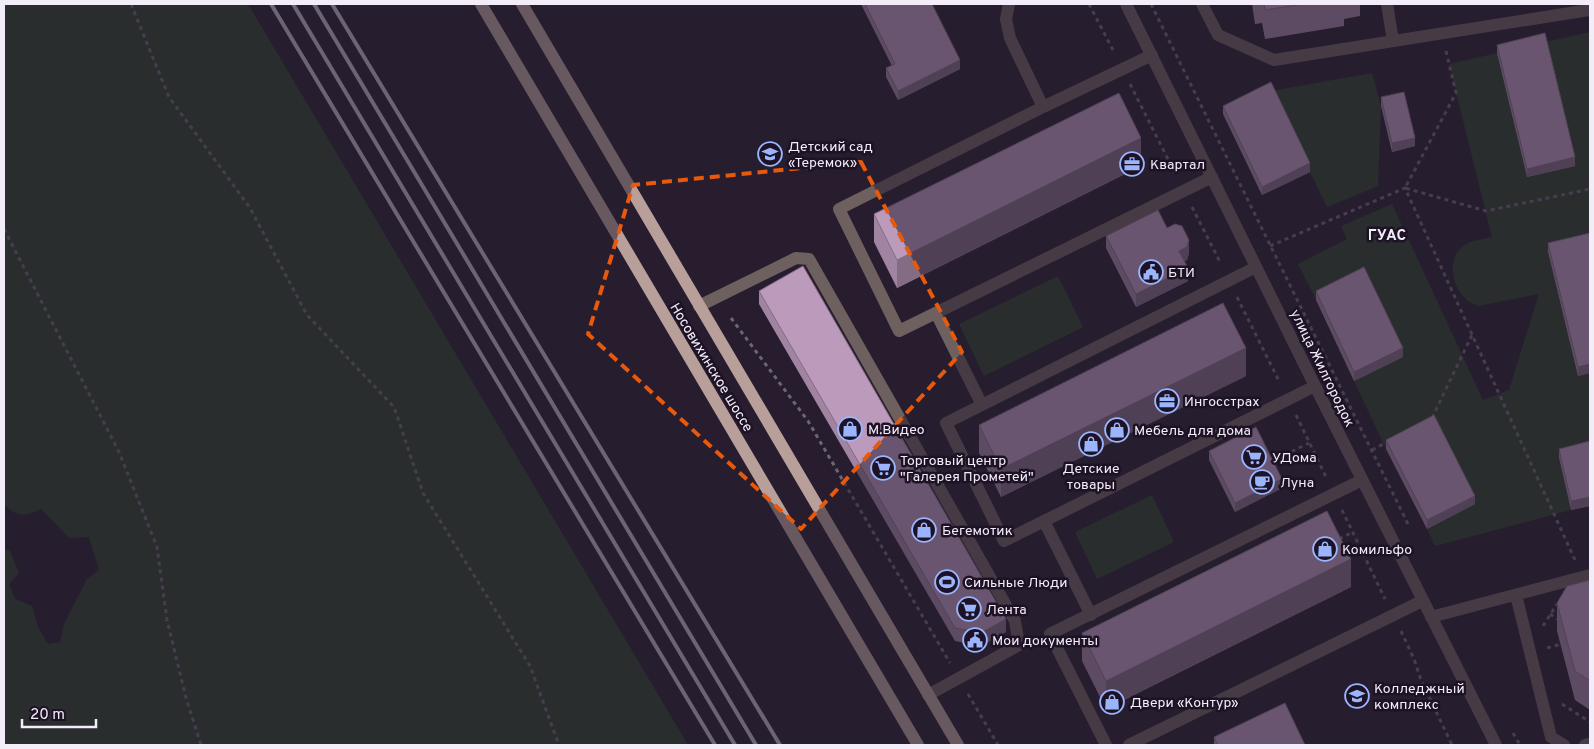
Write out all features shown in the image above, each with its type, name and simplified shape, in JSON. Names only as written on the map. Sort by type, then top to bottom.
[{"type":"main road","name":"Носовихинское шоссе","points":[[481,4],[918,745]]},
{"type":"main road","name":"Носовихинское шоссе","points":[[522,4],[958,745]]},
{"type":"street","points":[[1009,4],[1006,19],[1010,38],[1042,108]]},
{"type":"street","name":"улица Жилгородок","points":[[1126,4],[1422,601],[1496,745]]},
{"type":"street","points":[[1202,4],[1218,35],[1274,60],[1589,10]]},
{"type":"street","points":[[1387,4],[1393,42]]},
{"type":"street","points":[[1152,55],[839,209],[899,331],[1212,177]]},
{"type":"street","points":[[699,306],[796,258],[809,260],[1015,621],[1019,644],[928,694]]},
{"type":"street","points":[[1256,267],[946,423],[1004,541],[1315,386]]},
{"type":"street","points":[[936,313],[982,405]]},
{"type":"street","points":[[1106,745],[1050,634],[1362,480]]},
{"type":"street","points":[[1044,521],[1091,615]]},
{"type":"street","points":[[1431,617],[1587,576]]},
{"type":"street","points":[[1516,595],[1551,737],[1564,745]]},
{"type":"street","points":[[1129,745],[1422,601]]},
{"type":"street","points":[[1585,745],[1590,744]]},
{"type":"path","points":[[131,4],[169,97],[250,208],[307,315],[394,407],[423,493],[530,666],[559,745]]},
{"type":"path","points":[[1089,4],[1334,493],[1414,659],[1420,680],[1452,745]]},
{"type":"path","points":[[1150,4],[1411,531]]},
{"type":"path","points":[[1270,246],[1405,188],[1456,94],[1442,34]]},
{"type":"path","points":[[1405,188],[1486,211],[1590,189]]},
{"type":"path","points":[[1405,188],[1472,335],[1587,576]]},
{"type":"path","points":[[4,229],[119,452],[157,547],[168,620],[186,698],[201,745]]},
{"type":"path","points":[[716,298],[808,421],[998,745]]},
{"type":"path","points":[[1431,418],[1472,335]]},
{"type":"path","points":[[1372,450],[1397,437]]},
{"type":"path","points":[[1270,462],[1309,443]]},
{"type":"path","points":[[1337,540],[1353,532]]},
{"type":"path","points":[[1541,628],[1561,598]]},
{"type":"path","points":[[1550,614],[1563,622]]},
{"type":"path","points":[[1544,641],[1549,657]]},
{"type":"path","points":[[1530,652],[1560,644]]},
{"type":"path","points":[[1562,703],[1590,722]]},
{"type":"path","points":[[1512,732],[1520,745]]},
{"type":"highlighted area","points":[[861,162],[962,352],[801,529],[588,334],[633,185]]},
{"type":"green space","points":[[4,4],[248,4],[688,745],[4,745],[4,549],[10,551],[19,573],[9,584],[15,599],[32,606],[38,627],[48,644],[60,642],[64,624],[87,579],[99,570],[89,537],[69,538],[41,509],[26,514],[18,514],[4,505]]},
{"type":"green space","points":[[1590,32],[1590,242],[1548,252],[1578,375],[1590,373],[1590,450],[1559,458],[1571,510],[1435,546],[1427,529],[1475,504],[1434,424],[1386,449],[1354,381],[1403,357],[1316,299],[1298,264],[1347,239],[1341,226],[1392,204],[1483,400],[1509,390],[1539,294],[1478,306],[1466,299],[1454,280],[1453,266],[1457,252],[1462,247],[1476,240],[1492,237],[1449,64]]},
{"type":"green space","points":[[1372,73],[1381,106],[1378,186],[1327,207],[1271,91]]},
{"type":"green space","points":[[1058,276],[1083,327],[984,376],[959,324]]},
{"type":"green space","points":[[1152,495],[1174,542],[1097,579],[1075,532]]},
{"type":"building","points":[[865,4],[932,4],[960,60],[898,91],[886,68],[895,64]]},
{"type":"building","points":[[1264,4],[1303,4],[1265,10]]},
{"type":"building","points":[[1545,33],[1575,157],[1527,169],[1497,45]]},
{"type":"building","points":[[1271,82],[1310,163],[1262,187],[1223,106]]},
{"type":"building","points":[[1404,92],[1415,138],[1392,143],[1381,97]]},
{"type":"building","points":[[1119,93],[1141,138],[897,260],[874,214]]},
{"type":"building","name":"БТИ","points":[[1158,210],[1167,228],[1175,224],[1182,226],[1189,240],[1187,247],[1179,251],[1188,268],[1136,294],[1106,236]]},
{"type":"building","points":[[1590,233],[1590,364],[1578,367],[1548,243]]},
{"type":"building","name":"Торговый центр \"Галерея Прометей\"","points":[[803,266],[1006,619],[981,633],[955,628],[759,291]]},
{"type":"building","points":[[1364,267],[1403,348],[1354,372],[1316,291]]},
{"type":"building","points":[[1223,303],[1246,348],[1001,469],[979,425]]},
{"type":"building","points":[[1434,415],[1475,496],[1427,520],[1386,440]]},
{"type":"building","points":[[1256,427],[1282,479],[1235,503],[1209,451]]},
{"type":"building","points":[[1590,441],[1590,497],[1571,501],[1559,449]]},
{"type":"building","points":[[1327,511],[1351,559],[1106,681],[1082,633]]},
{"type":"building","points":[[1590,580],[1590,681],[1575,671],[1557,603],[1567,586]]},
{"type":"building","points":[[1285,703],[1305,745],[1218,745],[1214,737]]},
{"type":"railway","points":[[271,4],[715,745]]},
{"type":"railway","points":[[293,4],[735,745]]},
{"type":"railway","points":[[314,4],[756,745]]},
{"type":"railway","points":[[332,4],[780,745]]},
{"type":"place","name":"Детский сад «Теремок»","points":[[770,154]]},
{"type":"place","name":"Квартал","points":[[1132,164]]},
{"type":"place","name":"БТИ","points":[[1151,272]]},
{"type":"place","name":"Ингосстрах","points":[[1167,401]]},
{"type":"place","name":"М.Видео","points":[[850,429]]},
{"type":"place","name":"Мебель для дома","points":[[1117,430]]},
{"type":"place","name":"Детские товары","points":[[1091,444]]},
{"type":"place","name":"УДома","points":[[1254,457]]},
{"type":"place","name":"Торговый центр \"Галерея Прометей\"","points":[[883,468]]},
{"type":"place","name":"Луна","points":[[1262,482]]},
{"type":"place","name":"Бегемотик","points":[[924,530]]},
{"type":"place","name":"Комильфо","points":[[1325,549]]},
{"type":"place","name":"Сильные Люди","points":[[947,582]]},
{"type":"place","name":"Лента","points":[[969,609]]},
{"type":"place","name":"Мои документы","points":[[975,640]]},
{"type":"place","name":"Колледжный комплекс","points":[[1357,696]]},
{"type":"place","name":"Двери «Контур»","points":[[1112,702]]},
{"type":"district","name":"ГУАС","points":[[1387,235]]}]
